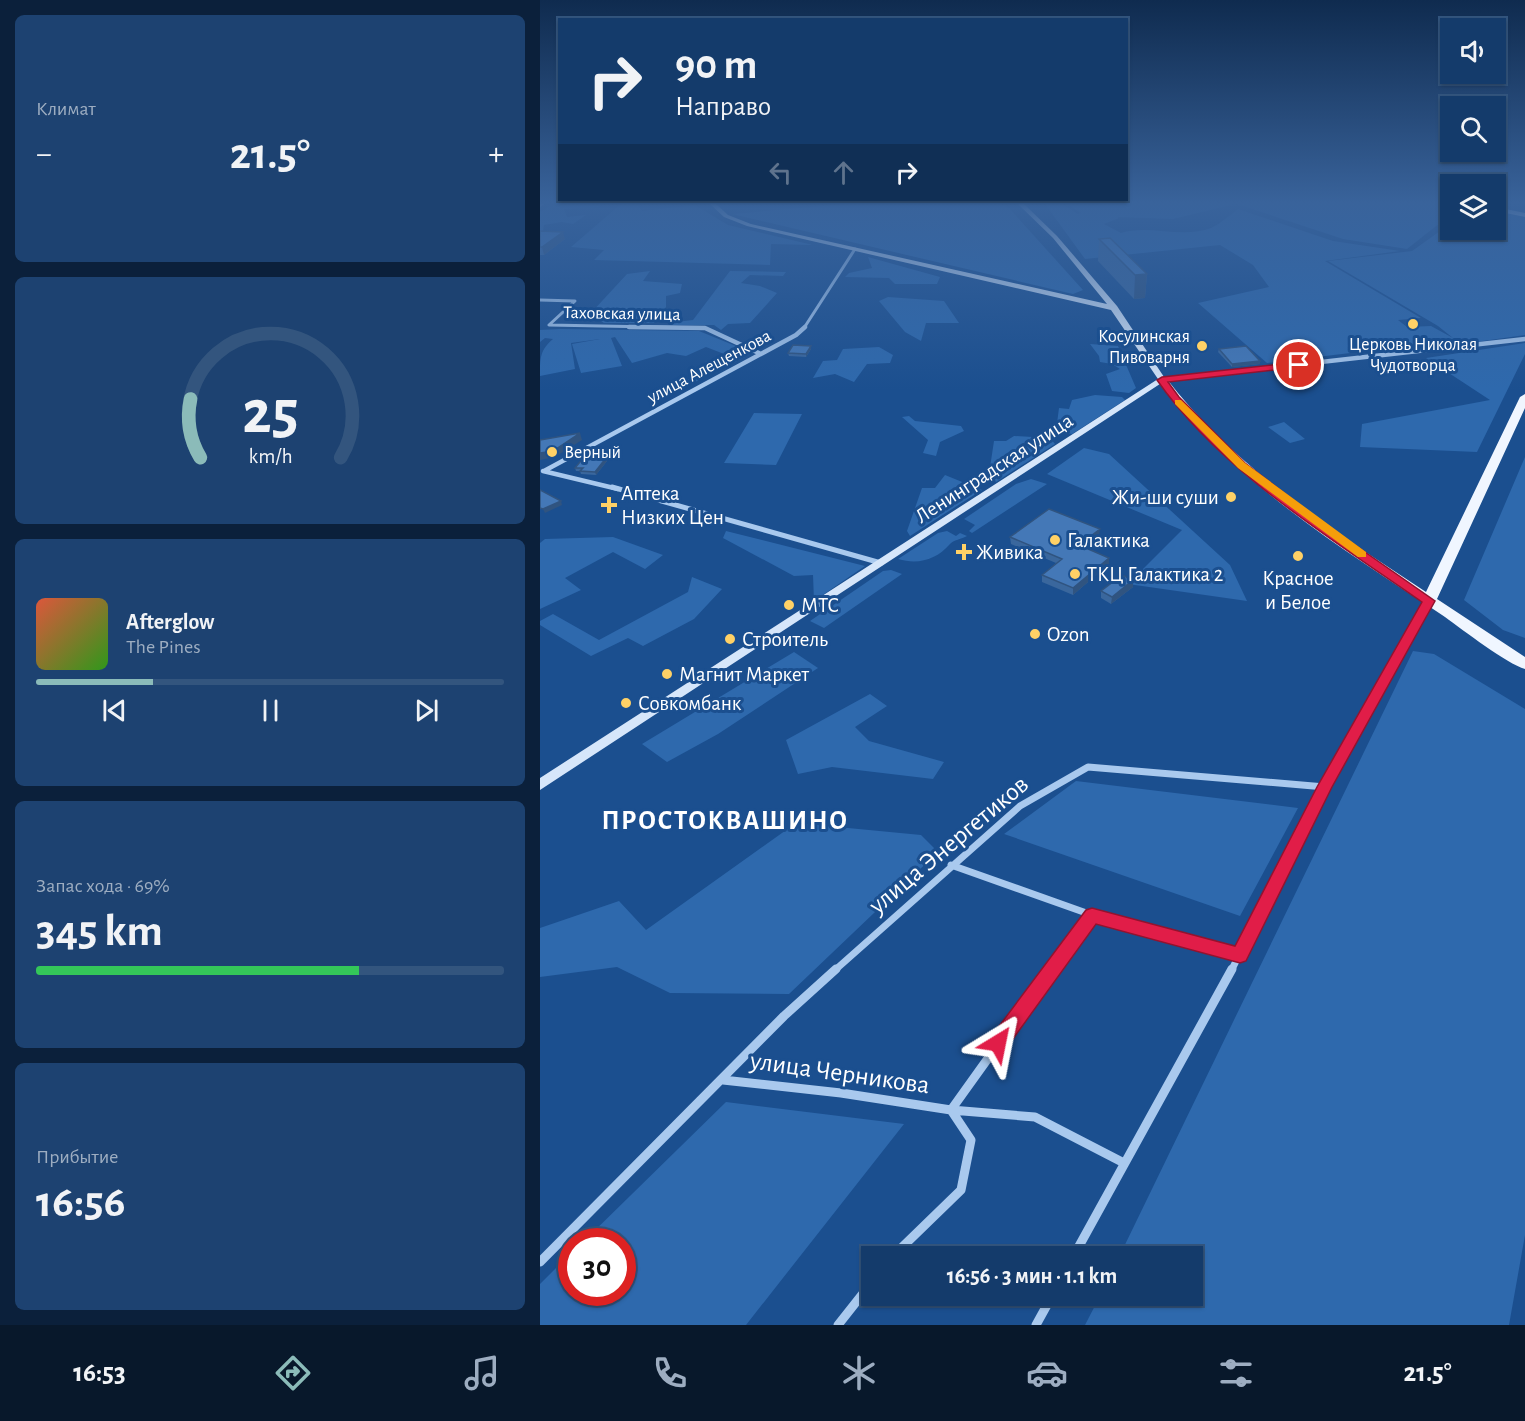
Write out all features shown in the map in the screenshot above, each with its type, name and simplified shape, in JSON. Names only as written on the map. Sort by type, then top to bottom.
[{"type":"main road","points":[[929,266],[1114,308]]},
{"type":"main road","points":[[1079,266],[1114,308],[1175,399],[1241,465],[1318,524],[1525,664]]},
{"type":"main road","name":"Ленинградская улица","points":[[540,785],[1162,380]]},
{"type":"main road","points":[[1429,601],[1525,397]]},
{"type":"street","name":"улица Алещенкова","points":[[542,471],[796,335],[805,327],[844,266]]},
{"type":"street","name":"Таховская улица","points":[[540,300],[575,301],[549,325],[705,328],[761,354]]},
{"type":"street","name":"Ленинградская улица","points":[[1162,380],[1525,339]]},
{"type":"street","points":[[542,471],[612,488],[882,564]]},
{"type":"street","points":[[1079,1246],[1240,955],[1324,787],[1429,601]]},
{"type":"street","name":"улица Энергетиков","points":[[540,1262],[784,1016],[1020,806],[1088,767],[1324,787]]},
{"type":"street","points":[[951,865],[1092,915],[1240,955]]},
{"type":"street","name":"улица Черникова","points":[[951,1110],[1021,1010],[1092,915]]},
{"type":"street","name":"улица Черникова","points":[[723,1080],[841,1093],[951,1110],[1035,1117],[1124,1163]]},
{"type":"street","name":"улица Черникова","points":[[903,1246],[960,1190],[971,1140],[951,1110]]},
{"type":"street","points":[[838,1325],[861,1296]]},
{"type":"street","points":[[1036,1325],[1046,1306]]},
{"type":"shaded area","points":[[871,266],[900,266],[940,277],[937,284],[895,284],[889,278],[845,277],[849,273],[872,268]]},
{"type":"shaded area","points":[[953,266],[1061,266],[1083,290],[1073,294]]},
{"type":"shaded area","points":[[1254,266],[1333,266],[1421,318],[1398,320],[1407,327],[1431,326],[1453,338],[1438,326],[1336,266],[1525,266],[1525,335],[1462,344],[1457,340],[1267,363],[1198,303],[1269,287]]},
{"type":"shaded area","points":[[650,271],[643,281],[682,284],[680,293],[666,296],[666,307],[654,323],[604,323],[590,314],[627,274]]},
{"type":"shaded area","points":[[730,271],[786,272],[783,276],[750,275],[741,283],[760,286],[777,293],[750,323],[728,324],[721,330],[714,325],[672,325],[676,322],[693,320]]},
{"type":"shaded area","points":[[888,297],[944,301],[959,323],[926,323],[921,341],[905,332],[879,301]]},
{"type":"shaded area","points":[[540,330],[699,331],[753,353],[661,399],[653,397],[711,368],[705,362],[732,357],[706,347],[686,356],[667,353],[632,363],[615,337],[611,338],[622,366],[581,373],[572,344],[600,339],[571,343],[575,369],[540,376],[542,355],[545,347],[553,339],[545,338],[540,342]]},
{"type":"shaded area","points":[[1525,343],[1525,354],[1477,452],[1360,447],[1362,424],[1490,400],[1426,358]]},
{"type":"shaded area","points":[[1090,344],[1118,346],[1136,388],[1129,393],[1112,391],[1106,374],[1120,369],[1112,364],[1100,362],[1099,356]]},
{"type":"shaded area","points":[[879,347],[893,355],[890,363],[867,364],[854,382],[835,374],[813,378],[823,361],[837,360],[843,349]]},
{"type":"shaded area","points":[[1095,395],[1122,397],[1125,400],[1072,434],[1056,431],[1059,408],[1069,409],[1072,400]]},
{"type":"shaded area","points":[[754,413],[802,414],[776,465],[724,463]]},
{"type":"shaded area","points":[[909,416],[915,421],[961,426],[964,431],[940,442],[936,456],[923,453],[928,440],[902,417]]},
{"type":"shaded area","points":[[1284,422],[1305,439],[1290,443],[1268,427]]},
{"type":"shaded area","points":[[1014,436],[1050,438],[1055,444],[996,482],[989,474],[994,441],[1006,441]]},
{"type":"shaded area","points":[[1084,448],[1109,454],[1230,565],[1247,601],[1128,584],[1182,530],[1047,474]]},
{"type":"shaded area","points":[[1525,457],[1525,638],[1503,630],[1464,600]]},
{"type":"shaded area","points":[[945,475],[982,490],[910,536],[907,531],[922,488],[935,488]]},
{"type":"shaded area","points":[[1031,479],[1047,484],[972,533],[969,531],[975,525],[964,519],[1016,484]]},
{"type":"shaded area","points":[[726,531],[865,566],[814,601],[813,575],[794,576],[723,538]]},
{"type":"shaded area","points":[[947,531],[956,536],[960,533],[967,536],[953,541],[939,554],[926,560],[898,559],[938,533]]},
{"type":"shaded area","points":[[613,537],[663,555],[645,569],[613,552],[565,578],[581,590],[540,609],[540,543],[545,539]]},
{"type":"shaded area","points":[[891,570],[902,574],[824,628],[810,621],[883,571]]},
{"type":"shaded area","points":[[692,577],[722,589],[694,619],[643,646],[628,638],[591,656],[540,625],[540,621],[553,614],[599,640],[688,592]]},
{"type":"shaded area","points":[[1413,651],[1434,654],[1525,709],[1525,1235],[1509,1325],[1085,1325],[1095,1306],[1203,1306],[1203,1246],[1124,1246]]},
{"type":"shaded area","points":[[794,652],[818,668],[718,734],[667,762],[642,744]]},
{"type":"shaded area","points":[[870,694],[887,706],[855,727],[869,741],[944,762],[933,779],[832,767],[798,774],[786,740]]},
{"type":"shaded area","points":[[1076,781],[1298,808],[1240,916],[1004,834]]},
{"type":"shaded area","points":[[796,823],[921,835],[938,852],[789,994],[670,993],[617,967],[540,977],[540,928],[619,901],[646,930]]},
{"type":"shaded area","points":[[726,1102],[904,1124],[746,1325],[540,1325],[540,1284],[558,1266],[558,1306],[636,1306],[636,1228],[597,1228]]},
{"type":"building","points":[[1126,266],[1139,266],[1147,274],[1135,275]]},
{"type":"building","points":[[793,345],[811,346],[806,354],[788,353]]},
{"type":"building","points":[[1246,346],[1260,361],[1232,364],[1219,349]]},
{"type":"building","points":[[580,433],[553,451],[540,453],[540,440]]},
{"type":"building","points":[[584,457],[606,458],[595,472],[580,471],[583,468],[575,468]]},
{"type":"building","points":[[540,490],[561,501],[543,509],[540,508]]},
{"type":"building","points":[[1049,509],[1100,529],[1079,545],[1109,558],[1073,588],[1042,575],[1062,559],[1010,537]]},
{"type":"building","points":[[1122,575],[1133,580],[1112,597],[1101,591]]},
{"type":"slow traffic","points":[[1178,402],[1241,465],[1362,555]]},
{"type":"place","name":"Церковь Николая Чудотворца","points":[[1413,324]]},
{"type":"place","name":"Косулинская Пивоварня","points":[[1202,346]]},
{"type":"place","name":"Верный","points":[[552,452]]},
{"type":"place","name":"Жи-ши суши","points":[[1231,497]]},
{"type":"place","name":"Аптека Низких Цен","points":[[609,505]]},
{"type":"place","name":"Галактика","points":[[1055,540]]},
{"type":"place","name":"Живика","points":[[964,552]]},
{"type":"place","name":"Красное и Белое","points":[[1298,556]]},
{"type":"place","name":"ТКЦ Галактика 2","points":[[1075,574]]},
{"type":"place","name":"МТС","points":[[789,605]]},
{"type":"place","name":"Ozon","points":[[1035,634]]},
{"type":"place","name":"Строитель","points":[[730,639]]},
{"type":"place","name":"Магнит Маркет","points":[[667,674]]},
{"type":"place","name":"Совкомбанк","points":[[626,703]]},
{"type":"district","name":"ПРОСТОКВАШИНО","points":[[725,820]]},
{"type":"route","points":[[998,1043],[1092,915],[1240,955],[1324,787],[1429,601],[1318,524],[1241,465],[1175,399],[1162,380],[1299,365]]}]
